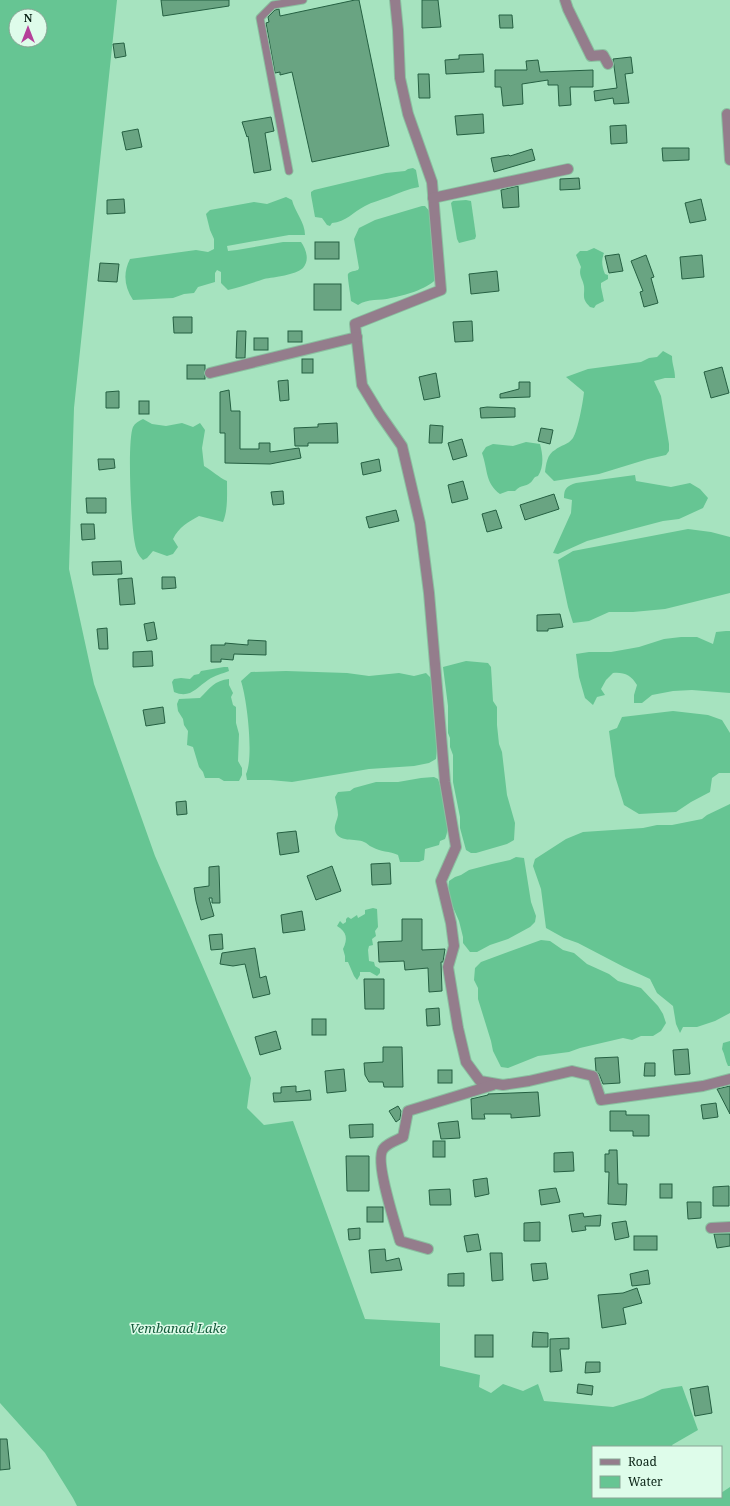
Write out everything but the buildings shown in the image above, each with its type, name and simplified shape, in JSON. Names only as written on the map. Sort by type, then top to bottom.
[{"type":"street","points":[[395,0],[400,78],[408,114],[432,182],[441,290],[355,324],[362,385],[402,446],[420,523],[430,601],[445,782],[456,847],[441,881],[451,924],[454,946],[448,966],[458,1028],[466,1062],[480,1081],[503,1085],[529,1081],[572,1071],[593,1076],[601,1100],[703,1086],[730,1079]]},
{"type":"street","points":[[565,0],[591,56],[603,55],[608,64]]},
{"type":"street","points":[[727,114],[730,160]]},
{"type":"street","points":[[433,198],[568,169]]},
{"type":"street","points":[[210,373],[357,337]]},
{"type":"street","points":[[428,1249],[400,1241],[386,1194],[380,1156],[383,1148],[402,1137],[408,1111],[497,1084]]},
{"type":"street","points":[[711,1228],[730,1227]]},
{"type":"lane","points":[[289,170],[260,18],[273,5],[303,0]]},
{"type":"water","name":"Vembanad Lake","points":[[0,0],[117,0],[74,408],[69,569],[94,684],[155,856],[251,1078],[247,1108],[264,1125],[293,1121],[365,1319],[440,1323],[440,1366],[480,1375],[479,1387],[491,1393],[503,1384],[523,1391],[538,1384],[544,1401],[613,1407],[643,1398],[662,1389],[682,1386],[698,1430],[672,1446],[592,1446],[592,1498],[722,1498],[722,1492],[730,1487],[730,1506],[77,1506],[45,1453],[0,1403]]},
{"type":"water","points":[[413,168],[416,170],[419,187],[371,203],[345,219],[332,223],[330,226],[327,225],[322,218],[315,217],[311,195],[311,192],[314,190]]},
{"type":"water","points":[[286,197],[292,200],[302,221],[305,235],[289,235],[227,246],[228,251],[283,242],[301,242],[306,251],[307,258],[303,268],[285,275],[264,279],[228,290],[221,283],[221,272],[217,270],[215,273],[215,282],[198,287],[194,293],[184,294],[173,298],[133,300],[126,285],[126,269],[130,259],[196,250],[208,252],[214,249],[214,239],[206,214],[210,210],[254,202],[267,204]]},
{"type":"water","points":[[453,201],[471,201],[476,236],[475,239],[459,243],[451,203]]},
{"type":"water","points":[[425,206],[431,213],[435,280],[421,289],[402,296],[366,301],[358,305],[351,301],[348,274],[358,270],[359,268],[354,239],[359,228],[375,220]]},
{"type":"water","points":[[594,248],[604,253],[602,258],[603,266],[605,274],[608,275],[608,279],[601,283],[604,301],[596,305],[594,308],[590,307],[584,299],[584,286],[580,272],[581,267],[576,255],[580,251],[587,251]]},
{"type":"water","points":[[663,351],[672,356],[675,372],[675,378],[665,378],[654,381],[661,396],[669,444],[669,451],[666,455],[599,474],[554,481],[545,472],[547,460],[552,452],[573,438],[578,423],[584,392],[566,377],[588,369],[641,362],[649,358],[657,357]]},
{"type":"water","points":[[143,419],[152,424],[166,426],[182,423],[193,427],[200,423],[205,430],[202,448],[204,466],[227,481],[227,492],[225,517],[223,522],[199,516],[184,525],[175,535],[173,539],[178,547],[173,554],[167,556],[153,551],[143,560],[135,546],[131,503],[130,449],[133,427],[136,423]]},
{"type":"water","points":[[526,442],[540,444],[542,461],[538,476],[528,484],[515,491],[508,491],[500,494],[495,490],[489,481],[482,453],[486,447],[493,444],[513,446]]},
{"type":"water","points":[[635,475],[636,481],[671,487],[690,483],[700,489],[708,498],[703,508],[679,519],[663,521],[587,541],[558,554],[553,553],[571,513],[572,500],[564,498],[565,492],[570,485]]},
{"type":"water","points":[[688,529],[711,532],[730,537],[730,593],[665,609],[633,612],[609,612],[589,621],[573,623],[558,560],[573,551]]},
{"type":"water","points":[[730,631],[730,693],[692,690],[673,691],[652,695],[642,703],[634,703],[634,695],[637,685],[630,677],[624,674],[613,673],[606,680],[601,689],[605,695],[597,697],[593,705],[585,698],[579,677],[576,654],[589,652],[611,652],[639,647],[664,639],[681,637],[697,637],[713,644],[716,632]]},
{"type":"water","points":[[466,661],[488,663],[491,667],[493,701],[497,707],[499,744],[502,752],[507,795],[515,823],[514,840],[507,844],[476,853],[471,853],[466,850],[460,828],[460,817],[453,782],[453,755],[448,733],[448,706],[443,667]]},
{"type":"water","points":[[228,667],[229,671],[211,678],[192,692],[180,694],[174,692],[172,682],[174,679],[190,679],[194,675],[199,674],[201,671]]},
{"type":"water","points":[[286,671],[347,673],[369,676],[399,673],[414,676],[426,673],[432,679],[437,746],[436,759],[429,763],[414,766],[369,769],[292,782],[247,780],[246,774],[250,742],[241,681],[251,672]]},
{"type":"water","points":[[229,679],[229,685],[233,693],[231,697],[233,705],[236,707],[236,723],[239,734],[238,761],[242,768],[242,775],[239,781],[224,781],[219,778],[205,778],[199,767],[193,747],[187,745],[188,731],[178,711],[177,704],[179,699],[200,698],[216,683]]},
{"type":"water","points":[[673,711],[708,715],[722,720],[730,733],[730,773],[719,773],[712,778],[710,792],[676,812],[639,814],[624,805],[615,776],[609,731],[617,728],[622,717]]},
{"type":"water","points":[[434,777],[438,779],[444,801],[448,826],[445,839],[440,841],[439,845],[425,849],[424,860],[419,862],[400,862],[398,855],[375,849],[365,842],[339,837],[336,834],[335,826],[338,815],[335,797],[338,792],[350,791],[354,788],[376,782],[398,782]]},
{"type":"water","points":[[730,804],[730,1013],[715,1021],[697,1027],[683,1027],[680,1033],[676,1024],[673,1006],[657,993],[650,979],[546,928],[541,889],[533,866],[535,859],[566,839],[583,832],[672,825],[702,819]]},
{"type":"water","points":[[516,857],[524,858],[531,902],[536,916],[535,922],[530,927],[508,939],[490,945],[477,952],[470,952],[463,943],[459,921],[452,905],[448,889],[449,881],[469,870],[510,860]]},
{"type":"water","points":[[373,908],[377,909],[378,927],[375,931],[376,936],[372,939],[373,945],[369,946],[369,961],[374,962],[375,966],[380,969],[380,973],[377,976],[370,972],[360,972],[357,980],[348,962],[345,962],[343,949],[346,942],[345,933],[337,926],[340,921],[343,924],[346,922],[348,917],[351,919],[357,915],[358,918],[365,914],[365,910]]},
{"type":"water","points":[[541,940],[550,941],[563,950],[574,953],[587,964],[609,974],[618,981],[641,988],[658,1006],[663,1014],[666,1023],[661,1031],[653,1036],[641,1036],[632,1040],[623,1038],[569,1052],[538,1056],[508,1068],[501,1067],[493,1051],[478,999],[478,988],[474,980],[475,968],[481,962]]},
{"type":"water","points":[[730,1041],[730,1066],[728,1066],[722,1049],[723,1043]]}]
